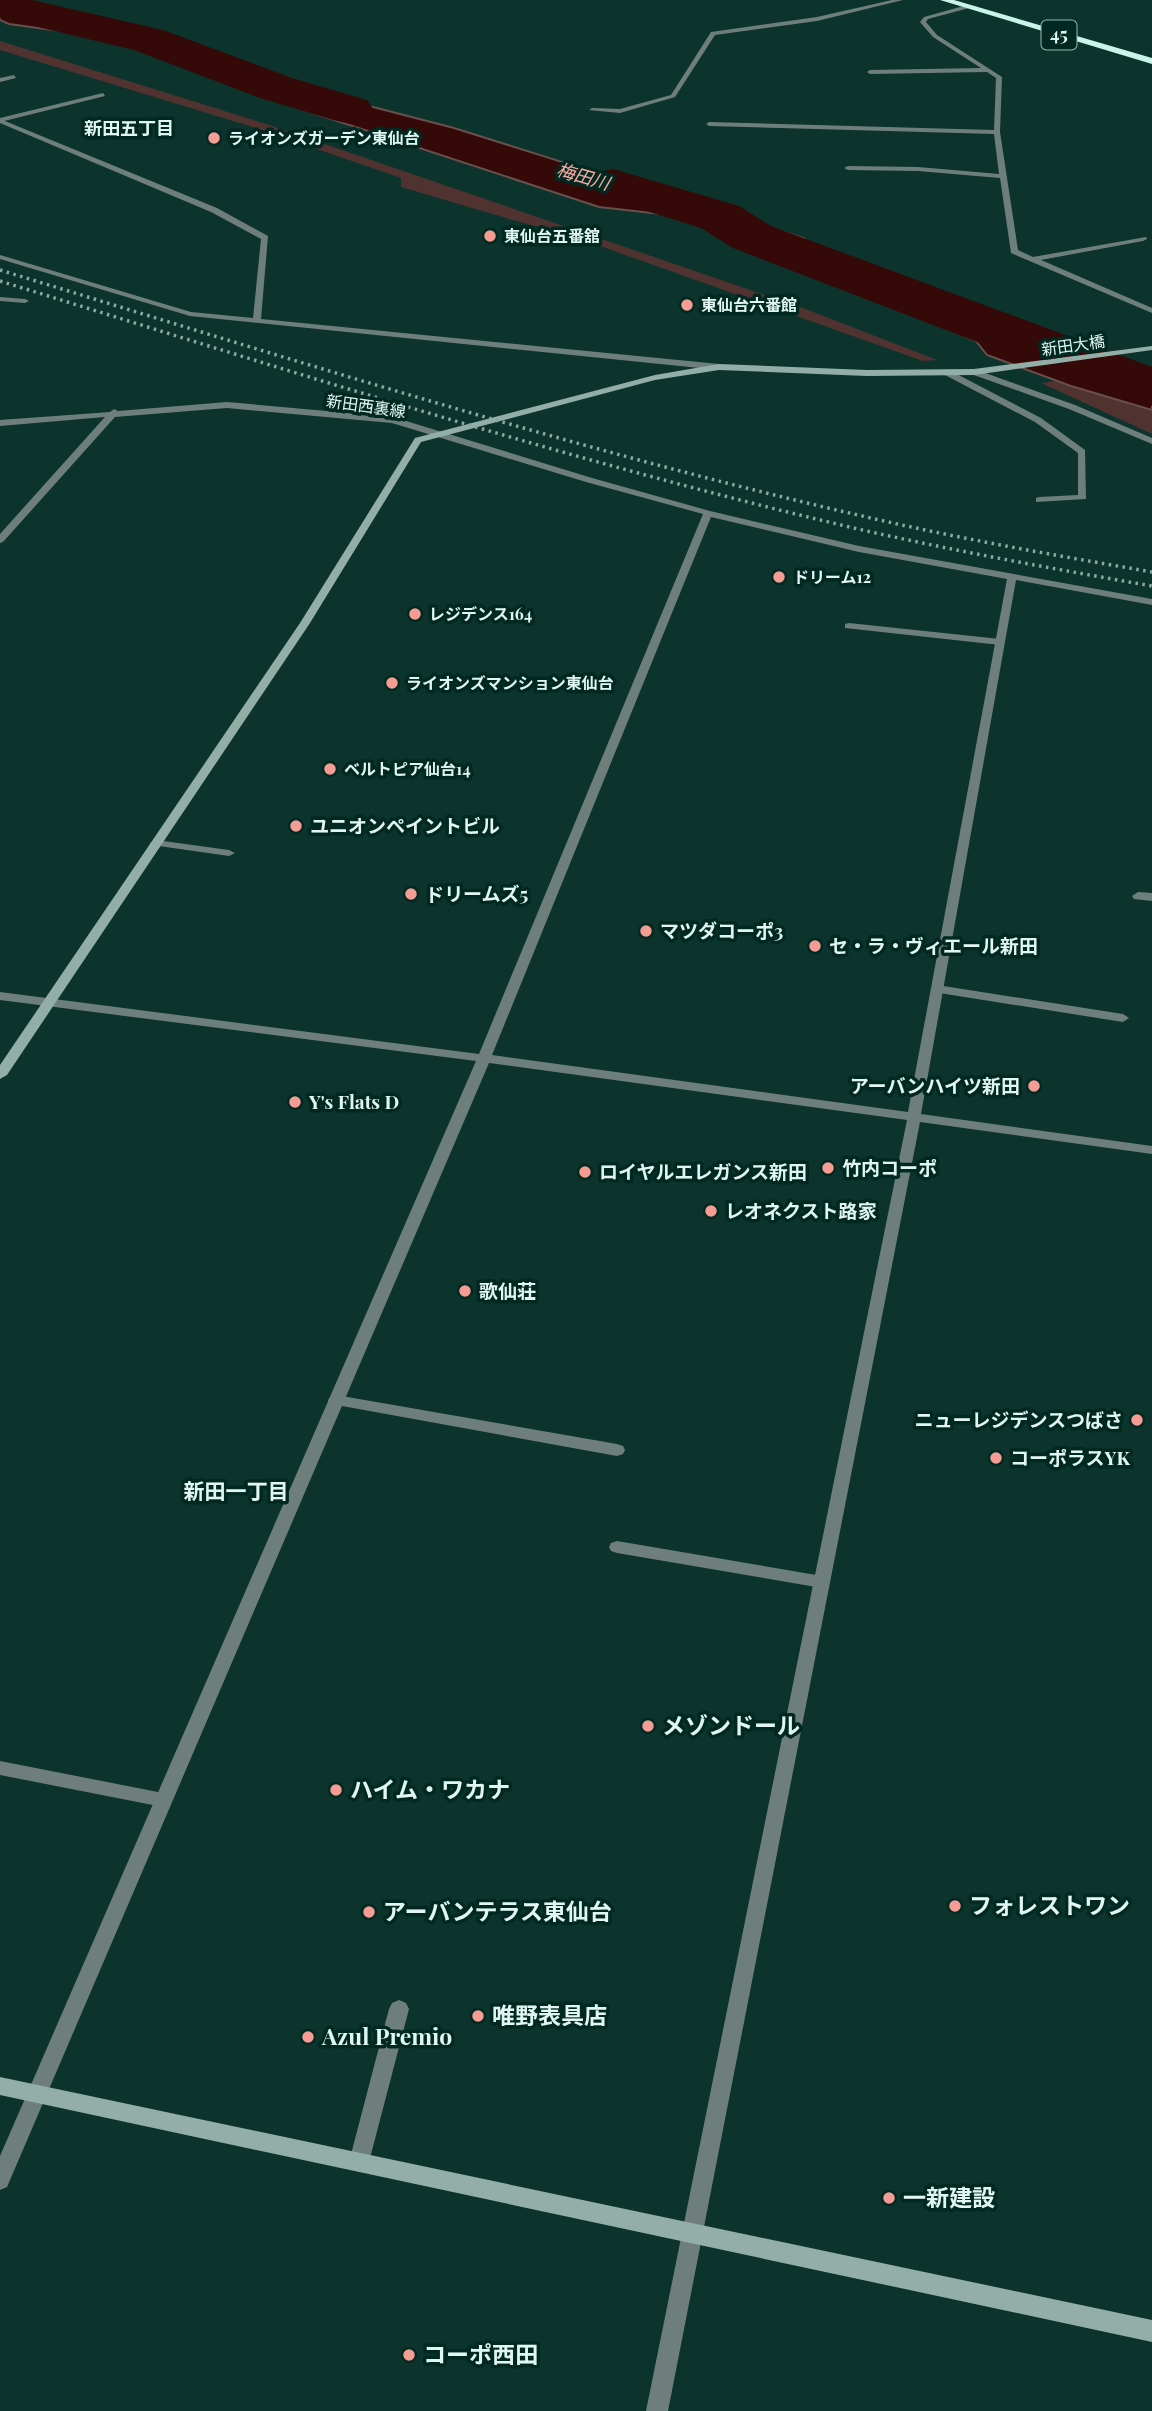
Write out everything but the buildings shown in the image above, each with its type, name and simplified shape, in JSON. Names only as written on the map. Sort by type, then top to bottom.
[{"type":"highway","name":"45","points":[[944,0],[1152,61]]},
{"type":"street","points":[[592,110],[620,111],[673,96],[713,33],[817,19],[900,0]]},
{"type":"street","points":[[967,7],[926,18],[923,22],[935,36],[999,77],[997,132],[1001,176],[1014,251],[1152,311]]},
{"type":"street","points":[[870,72],[990,70]]},
{"type":"street","points":[[0,80],[14,77]]},
{"type":"street","points":[[0,120],[103,95]]},
{"type":"street","points":[[0,120],[215,211],[265,237],[257,320]]},
{"type":"street","points":[[709,124],[997,132]]},
{"type":"street","points":[[848,168],[918,169],[1001,176]]},
{"type":"street","points":[[1033,259],[1143,239]]},
{"type":"street","points":[[0,257],[190,314],[719,367]]},
{"type":"street","points":[[0,299],[25,301]]},
{"type":"street","name":"新田大橋","points":[[719,367],[867,373],[974,372],[1152,348]]},
{"type":"street","points":[[0,1075],[305,623],[418,440],[655,378],[719,367]]},
{"type":"street","points":[[946,372],[1038,420],[1082,452],[1083,497],[1039,500]]},
{"type":"street","points":[[974,372],[1072,407],[1152,441]]},
{"type":"street","name":"新田西裏線","points":[[0,423],[227,405],[393,420],[708,513],[859,549],[1152,602]]},
{"type":"street","points":[[0,540],[114,412]]},
{"type":"street","points":[[0,2180],[484,1058],[708,513]]},
{"type":"street","points":[[657,2411],[914,1117],[1012,577]]},
{"type":"street","points":[[849,626],[1000,642]]},
{"type":"street","points":[[156,844],[229,853]]},
{"type":"street","points":[[1138,895],[1152,897]]},
{"type":"street","points":[[937,989],[1123,1018]]},
{"type":"street","points":[[0,996],[484,1058],[1152,1150]]},
{"type":"street","points":[[336,1400],[617,1450]]},
{"type":"street","points":[[617,1547],[822,1582]]},
{"type":"street","points":[[0,1768],[163,1800]]},
{"type":"street","points":[[359,2162],[399,2009]]},
{"type":"street","points":[[0,2086],[1152,2331]]},
{"type":"shaded area","points":[[0,41],[263,123],[803,308],[937,360],[923,361],[544,226],[534,226],[401,187],[401,178],[253,127],[0,50]]},
{"type":"shaded area","points":[[1055,381],[1152,410],[1152,434],[1041,383]]},
{"type":"water","points":[[0,5],[120,26],[209,54],[265,79],[454,128],[803,238],[846,266],[927,300],[993,336],[1152,382],[1152,410],[1071,386],[987,355],[976,341],[836,282],[785,242],[696,218],[599,207],[243,90],[218,65],[126,40],[9,24],[0,20]]},
{"type":"waterway","name":"梅田川","points":[[0,4],[39,16],[147,39],[276,88],[350,110]]},
{"type":"waterway","name":"梅田川","points":[[613,184],[720,217],[752,237],[1152,388]]},
{"type":"railway","points":[[0,270],[427,400],[642,461],[894,523],[1152,572]]},
{"type":"railway","points":[[0,281],[320,380],[642,474],[894,537],[1152,586]]},
{"type":"place","name":"ライオンズガーデン東仙台","points":[[214,138]]},
{"type":"place","name":"東仙台五番舘","points":[[490,236]]},
{"type":"place","name":"東仙台六番館","points":[[687,305]]},
{"type":"place","name":"ドリーム12","points":[[779,577]]},
{"type":"place","name":"レジデンス164","points":[[415,614]]},
{"type":"place","name":"ライオンズマンション東仙台","points":[[392,683]]},
{"type":"place","name":"ベルトピア仙台14","points":[[330,769]]},
{"type":"place","name":"ユニオンペイントビル","points":[[296,826]]},
{"type":"place","name":"ドリームズ5","points":[[411,894]]},
{"type":"place","name":"マツダコーポ3","points":[[646,931]]},
{"type":"place","name":"セ・ラ・ヴィエール新田","points":[[815,946]]},
{"type":"place","name":"アーバンハイツ新田","points":[[1034,1086]]},
{"type":"place","name":"Y's Flats D","points":[[295,1102]]},
{"type":"place","name":"竹内コーポ","points":[[828,1168]]},
{"type":"place","name":"ロイヤルエレガンス新田","points":[[585,1172]]},
{"type":"place","name":"レオネクスト路家","points":[[711,1211]]},
{"type":"place","name":"歌仙荘","points":[[465,1291]]},
{"type":"place","name":"ニューレジデンスつばさ","points":[[1137,1420]]},
{"type":"place","name":"コーポラスYK","points":[[996,1458]]},
{"type":"place","name":"メゾンドール","points":[[648,1726]]},
{"type":"place","name":"ハイム・ワカナ","points":[[336,1790]]},
{"type":"place","name":"フォレストワン","points":[[955,1906]]},
{"type":"place","name":"アーバンテラス東仙台","points":[[369,1912]]},
{"type":"place","name":"唯野表具店","points":[[478,2016]]},
{"type":"place","name":"Azul Premio","points":[[308,2037]]},
{"type":"place","name":"一新建設","points":[[889,2198]]},
{"type":"place","name":"コーポ西田","points":[[409,2355]]},
{"type":"district","name":"新田五丁目","points":[[129,129]]},
{"type":"district","name":"新田一丁目","points":[[236,1492]]}]
